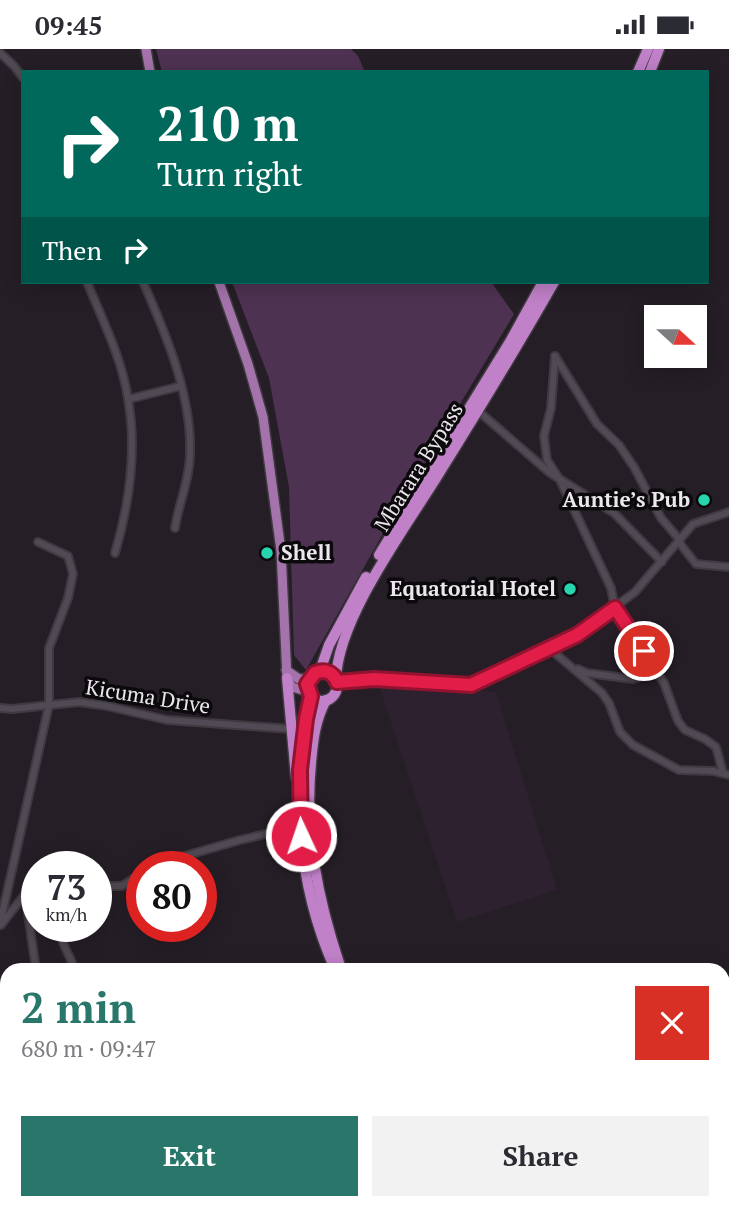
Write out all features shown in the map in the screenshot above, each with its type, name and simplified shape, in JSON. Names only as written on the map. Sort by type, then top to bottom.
[{"type":"highway","points":[[639,70],[648,49]]},
{"type":"highway","points":[[651,70],[659,49]]},
{"type":"highway","name":"Mbarara Bypass","points":[[320,671],[329,645],[349,606],[542,284]]},
{"type":"highway","name":"Mbarara Bypass","points":[[336,681],[339,656],[358,607],[516,350],[553,284]]},
{"type":"highway","points":[[297,749],[310,694],[307,684],[310,678],[320,671],[329,673],[336,681],[335,692],[326,700],[319,713],[314,734],[309,804],[311,847],[321,901],[339,963]]},
{"type":"highway","points":[[286,674],[291,729],[297,749],[300,826],[309,892],[324,946],[332,963]]},
{"type":"highway","points":[[310,694],[318,700],[326,700]]},
{"type":"main road","points":[[146,49],[150,70]]},
{"type":"main road","points":[[220,284],[248,364],[262,417],[281,551],[286,674],[292,687],[310,694]]},
{"type":"main road","points":[[286,674],[299,679],[310,678]]},
{"type":"street","points":[[0,53],[21,75]]},
{"type":"street","points":[[88,284],[115,351],[129,399],[131,464],[122,528],[115,553]]},
{"type":"street","points":[[144,284],[181,386],[191,451],[175,528]]},
{"type":"street","points":[[550,649],[602,693],[609,703],[620,732],[634,745],[679,770],[726,774],[716,747],[681,726],[671,697],[658,672],[615,608],[611,588],[560,480],[547,460],[544,436],[551,408],[555,356],[597,425],[619,445],[634,467],[660,518],[696,564],[729,567]]},
{"type":"street","points":[[129,399],[181,386]]},
{"type":"street","points":[[477,410],[560,480],[614,513],[662,562]]},
{"type":"street","points":[[336,681],[374,679],[471,685],[577,635],[635,592],[679,539],[701,520],[729,512]]},
{"type":"street","points":[[0,925],[49,705],[49,648],[68,598],[73,574],[68,556],[38,542]]},
{"type":"street","points":[[569,665],[587,673],[633,679],[658,672]]},
{"type":"street","name":"Kicuma Drive","points":[[0,708],[79,702],[167,720],[291,729]]},
{"type":"street","points":[[202,851],[300,826]]},
{"type":"street","points":[[0,925],[21,899]]},
{"type":"street","points":[[32,942],[35,963]]},
{"type":"street","points":[[63,942],[72,963]]},
{"type":"shaded area","points":[[156,49],[351,49],[358,56],[364,70],[161,70]]},
{"type":"shaded area","points":[[233,284],[492,284],[514,314],[394,514],[306,670],[294,655],[289,487],[269,378]]},
{"type":"shaded area","points":[[377,680],[496,692],[557,890],[457,922]]},
{"type":"place","name":"Auntie’s Pub","points":[[704,500]]},
{"type":"place","name":"Shell","points":[[267,553]]},
{"type":"place","name":"Equatorial Hotel","points":[[570,589]]},
{"type":"route","points":[[301,836],[300,770],[311,696],[307,684],[313,674],[327,671],[337,682],[374,679],[471,685],[577,635],[615,608],[644,651]]}]
